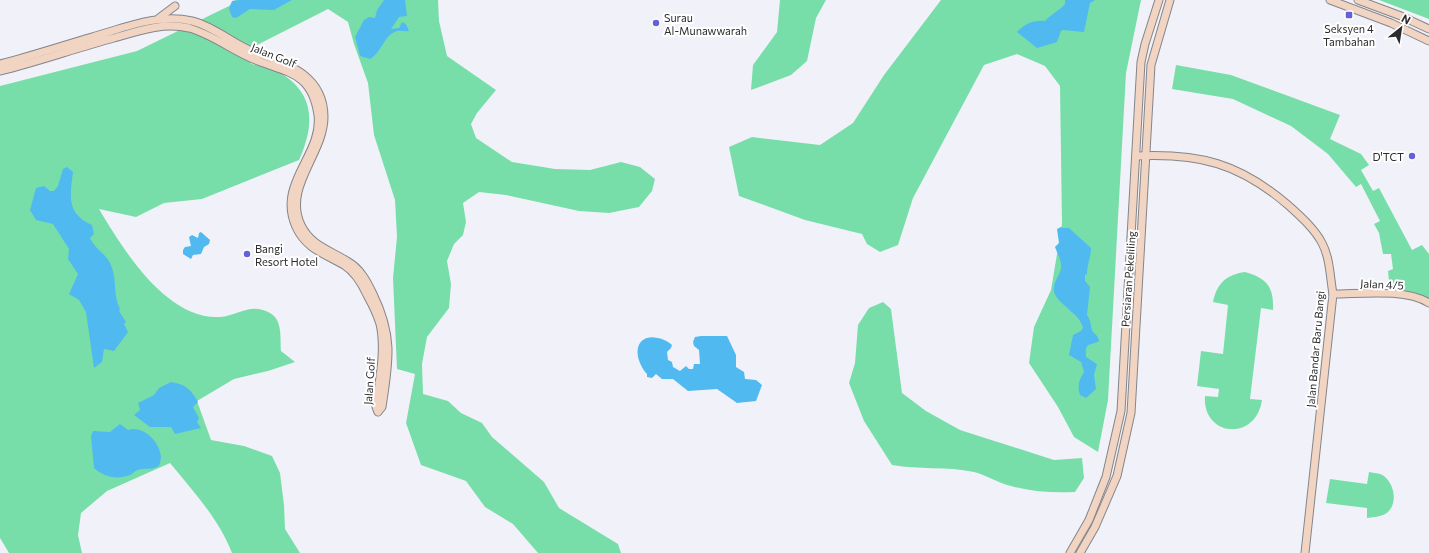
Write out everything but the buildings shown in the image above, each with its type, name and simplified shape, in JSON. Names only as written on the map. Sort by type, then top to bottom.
[{"type":"street","name":"Persiaran Pekeliling","points":[[1070,553],[1089,520],[1106,477],[1121,411],[1141,62],[1159,0]]},
{"type":"street","name":"Persiaran Pekeliling","points":[[1080,553],[1096,526],[1117,476],[1130,413],[1151,66],[1170,0]]},
{"type":"street","points":[[1330,0],[1391,23],[1429,41]]},
{"type":"street","points":[[1358,0],[1401,16],[1429,30]]},
{"type":"street","points":[[157,19],[176,5],[176,11],[182,20]]},
{"type":"street","name":"Jalan Golf","points":[[2,67],[142,30],[168,26],[195,30],[249,57],[286,69],[295,75],[308,87],[312,95],[318,122],[315,137],[293,187],[291,200],[294,222],[298,231],[311,247],[319,254],[345,266],[356,277],[377,315],[384,332],[376,407],[378,412],[382,407],[387,373],[384,332],[381,309],[361,272],[345,259],[317,244],[307,235],[299,220],[297,205],[299,188],[319,142],[323,125],[322,106],[314,86],[309,79],[290,64],[255,52],[201,24],[182,20],[157,19],[2,67]]},
{"type":"street","name":"Jalan Bandar Baru Bangi","points":[[1136,156],[1180,156],[1226,165],[1248,175],[1270,190],[1308,224],[1322,243],[1328,264],[1333,294],[1305,553]]},
{"type":"street","name":"Jalan 4/5","points":[[1333,294],[1388,294],[1417,297],[1429,303]]},
{"type":"green space","points":[[235,0],[438,0],[439,21],[447,56],[496,90],[477,113],[471,124],[476,138],[512,162],[555,169],[590,170],[621,162],[640,167],[655,179],[652,191],[639,207],[609,213],[579,211],[506,195],[479,192],[463,203],[466,222],[463,235],[454,244],[447,261],[451,284],[449,308],[427,337],[422,364],[423,394],[448,401],[461,413],[482,423],[492,437],[544,482],[559,508],[618,544],[621,553],[538,553],[513,524],[485,507],[466,481],[421,465],[406,423],[415,374],[397,369],[393,278],[397,237],[395,200],[374,135],[368,83],[348,22],[328,9],[257,45],[250,63],[282,74],[293,82],[301,92],[309,112],[309,124],[304,148],[299,160],[202,199],[164,203],[136,217],[99,209],[120,243],[148,279],[164,295],[182,307],[200,315],[220,317],[244,310],[256,309],[270,313],[277,320],[280,330],[281,351],[295,362],[268,371],[234,379],[197,401],[211,440],[244,446],[272,456],[280,473],[285,529],[300,553],[232,553],[213,517],[170,463],[107,491],[81,513],[78,535],[82,553],[9,553],[0,538],[0,86],[137,51],[229,6]]},
{"type":"green space","points":[[780,0],[826,0],[816,18],[807,61],[791,75],[751,90],[753,65],[777,32]]},
{"type":"green space","points":[[941,0],[1141,0],[1126,73],[1108,400],[1098,452],[1074,437],[1058,407],[1029,363],[1034,327],[1051,290],[1062,224],[1060,86],[1045,66],[1017,54],[984,65],[913,198],[898,245],[880,252],[867,244],[862,234],[805,220],[739,196],[729,147],[752,137],[820,145],[853,123],[884,75]]},
{"type":"green space","points":[[1379,0],[1429,0],[1429,19]]},
{"type":"green space","points":[[1176,65],[1231,75],[1340,115],[1330,139],[1361,154],[1369,165],[1361,170],[1373,191],[1379,188],[1412,250],[1422,245],[1429,254],[1429,300],[1417,294],[1390,291],[1388,271],[1393,269],[1391,254],[1383,254],[1379,233],[1374,224],[1380,221],[1361,184],[1356,187],[1328,154],[1291,126],[1233,99],[1172,89]]},
{"type":"green space","points":[[1245,272],[1259,277],[1268,285],[1272,295],[1273,310],[1261,308],[1250,399],[1262,400],[1258,414],[1250,423],[1241,428],[1230,429],[1220,426],[1212,420],[1206,410],[1205,396],[1218,397],[1219,389],[1197,386],[1201,351],[1223,354],[1228,305],[1213,302],[1217,290],[1223,281],[1233,275]]},
{"type":"green space","points":[[883,302],[891,309],[902,393],[926,411],[960,430],[1054,460],[1082,458],[1084,478],[1075,492],[1027,490],[1006,485],[979,473],[964,470],[892,465],[864,421],[849,383],[855,363],[858,325],[869,308]]},
{"type":"green space","points":[[1369,472],[1384,476],[1392,488],[1394,493],[1393,503],[1386,514],[1367,518],[1367,508],[1326,503],[1330,479],[1367,484]]},
{"type":"water","points":[[292,0],[274,10],[250,9],[236,18],[232,17],[229,9],[232,1]]},
{"type":"water","points":[[384,0],[405,0],[407,16],[399,17],[391,29],[399,28],[402,22],[406,24],[409,31],[397,31],[393,33],[370,59],[360,56],[355,37],[364,20],[369,17],[375,18],[377,10]]},
{"type":"water","points":[[1065,0],[1095,0],[1090,3],[1084,32],[1063,30],[1061,31],[1057,42],[1037,48],[1017,32],[1023,26],[1030,23],[1045,21],[1065,4]]},
{"type":"water","points":[[67,167],[73,172],[71,196],[74,209],[78,215],[92,225],[94,234],[90,238],[110,263],[114,275],[116,297],[120,309],[119,311],[126,322],[124,324],[128,332],[114,351],[104,349],[102,362],[94,368],[86,312],[79,300],[69,294],[78,274],[68,259],[69,249],[53,224],[36,220],[30,210],[36,188],[44,186],[50,191],[54,191],[58,186],[63,169]]},
{"type":"water","points":[[1061,227],[1069,228],[1091,248],[1087,274],[1085,275],[1085,281],[1090,287],[1087,315],[1090,320],[1092,330],[1099,341],[1088,345],[1086,349],[1086,357],[1097,364],[1094,375],[1096,389],[1086,398],[1080,395],[1079,389],[1080,380],[1084,372],[1081,362],[1069,355],[1073,335],[1081,331],[1083,328],[1078,318],[1060,301],[1054,292],[1054,286],[1061,268],[1060,260],[1055,247],[1059,243],[1057,229]]},
{"type":"water","points":[[201,232],[210,240],[209,244],[204,247],[201,254],[193,255],[191,259],[183,254],[183,250],[185,247],[191,246],[189,237],[192,235],[198,238],[199,233]]},
{"type":"water","points":[[727,336],[736,355],[736,367],[744,372],[745,379],[756,380],[762,385],[756,401],[737,403],[717,389],[688,391],[673,379],[662,379],[656,374],[652,378],[647,377],[647,374],[644,371],[638,357],[638,348],[643,340],[654,337],[666,341],[672,345],[667,352],[668,360],[672,362],[673,367],[680,371],[686,366],[689,369],[693,369],[694,364],[700,364],[699,350],[694,346],[693,342],[695,337]]},
{"type":"water","points":[[171,382],[184,386],[190,390],[195,397],[198,402],[193,407],[199,418],[197,422],[201,428],[175,434],[171,427],[150,427],[134,415],[140,410],[138,403],[154,395],[159,388]]},
{"type":"water","points":[[120,424],[128,430],[139,430],[150,436],[160,451],[161,458],[159,466],[138,470],[125,477],[111,477],[102,474],[94,468],[91,436],[93,431],[110,432]]},
{"type":"place","name":"Seksyen 4 Tambahan","points":[[1349,15]]},
{"type":"place","name":"Surau Al-Munawwarah","points":[[656,23]]},
{"type":"place","name":"D'TCT","points":[[1412,156]]},
{"type":"place","name":"Bangi Resort Hotel","points":[[247,254]]}]
